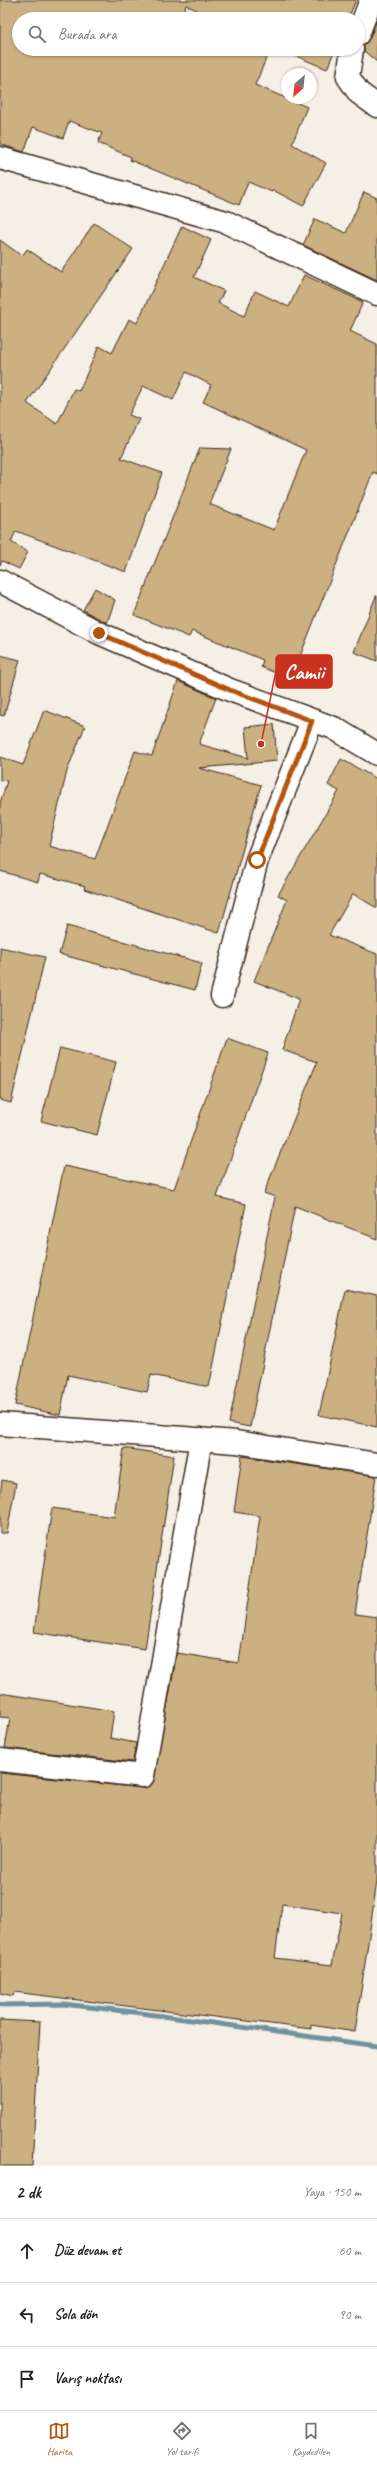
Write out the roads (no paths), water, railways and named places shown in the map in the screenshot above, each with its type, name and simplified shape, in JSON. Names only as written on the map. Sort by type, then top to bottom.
[{"type":"street","points":[[365,16],[371,0]]},
{"type":"street","points":[[351,56],[348,77],[359,94],[377,106]]},
{"type":"street","points":[[0,158],[226,222],[377,294]]},
{"type":"street","points":[[0,581],[99,633],[230,690],[334,728],[377,754]]},
{"type":"street","points":[[222,996],[257,860],[312,721]]},
{"type":"street","points":[[0,1424],[236,1442],[377,1464]]},
{"type":"street","points":[[0,1760],[143,1776],[201,1439]]},
{"type":"waterway","points":[[0,2005],[63,2004],[133,2012],[377,2046]]},
{"type":"place","name":"Camii","points":[[261,744]]}]
